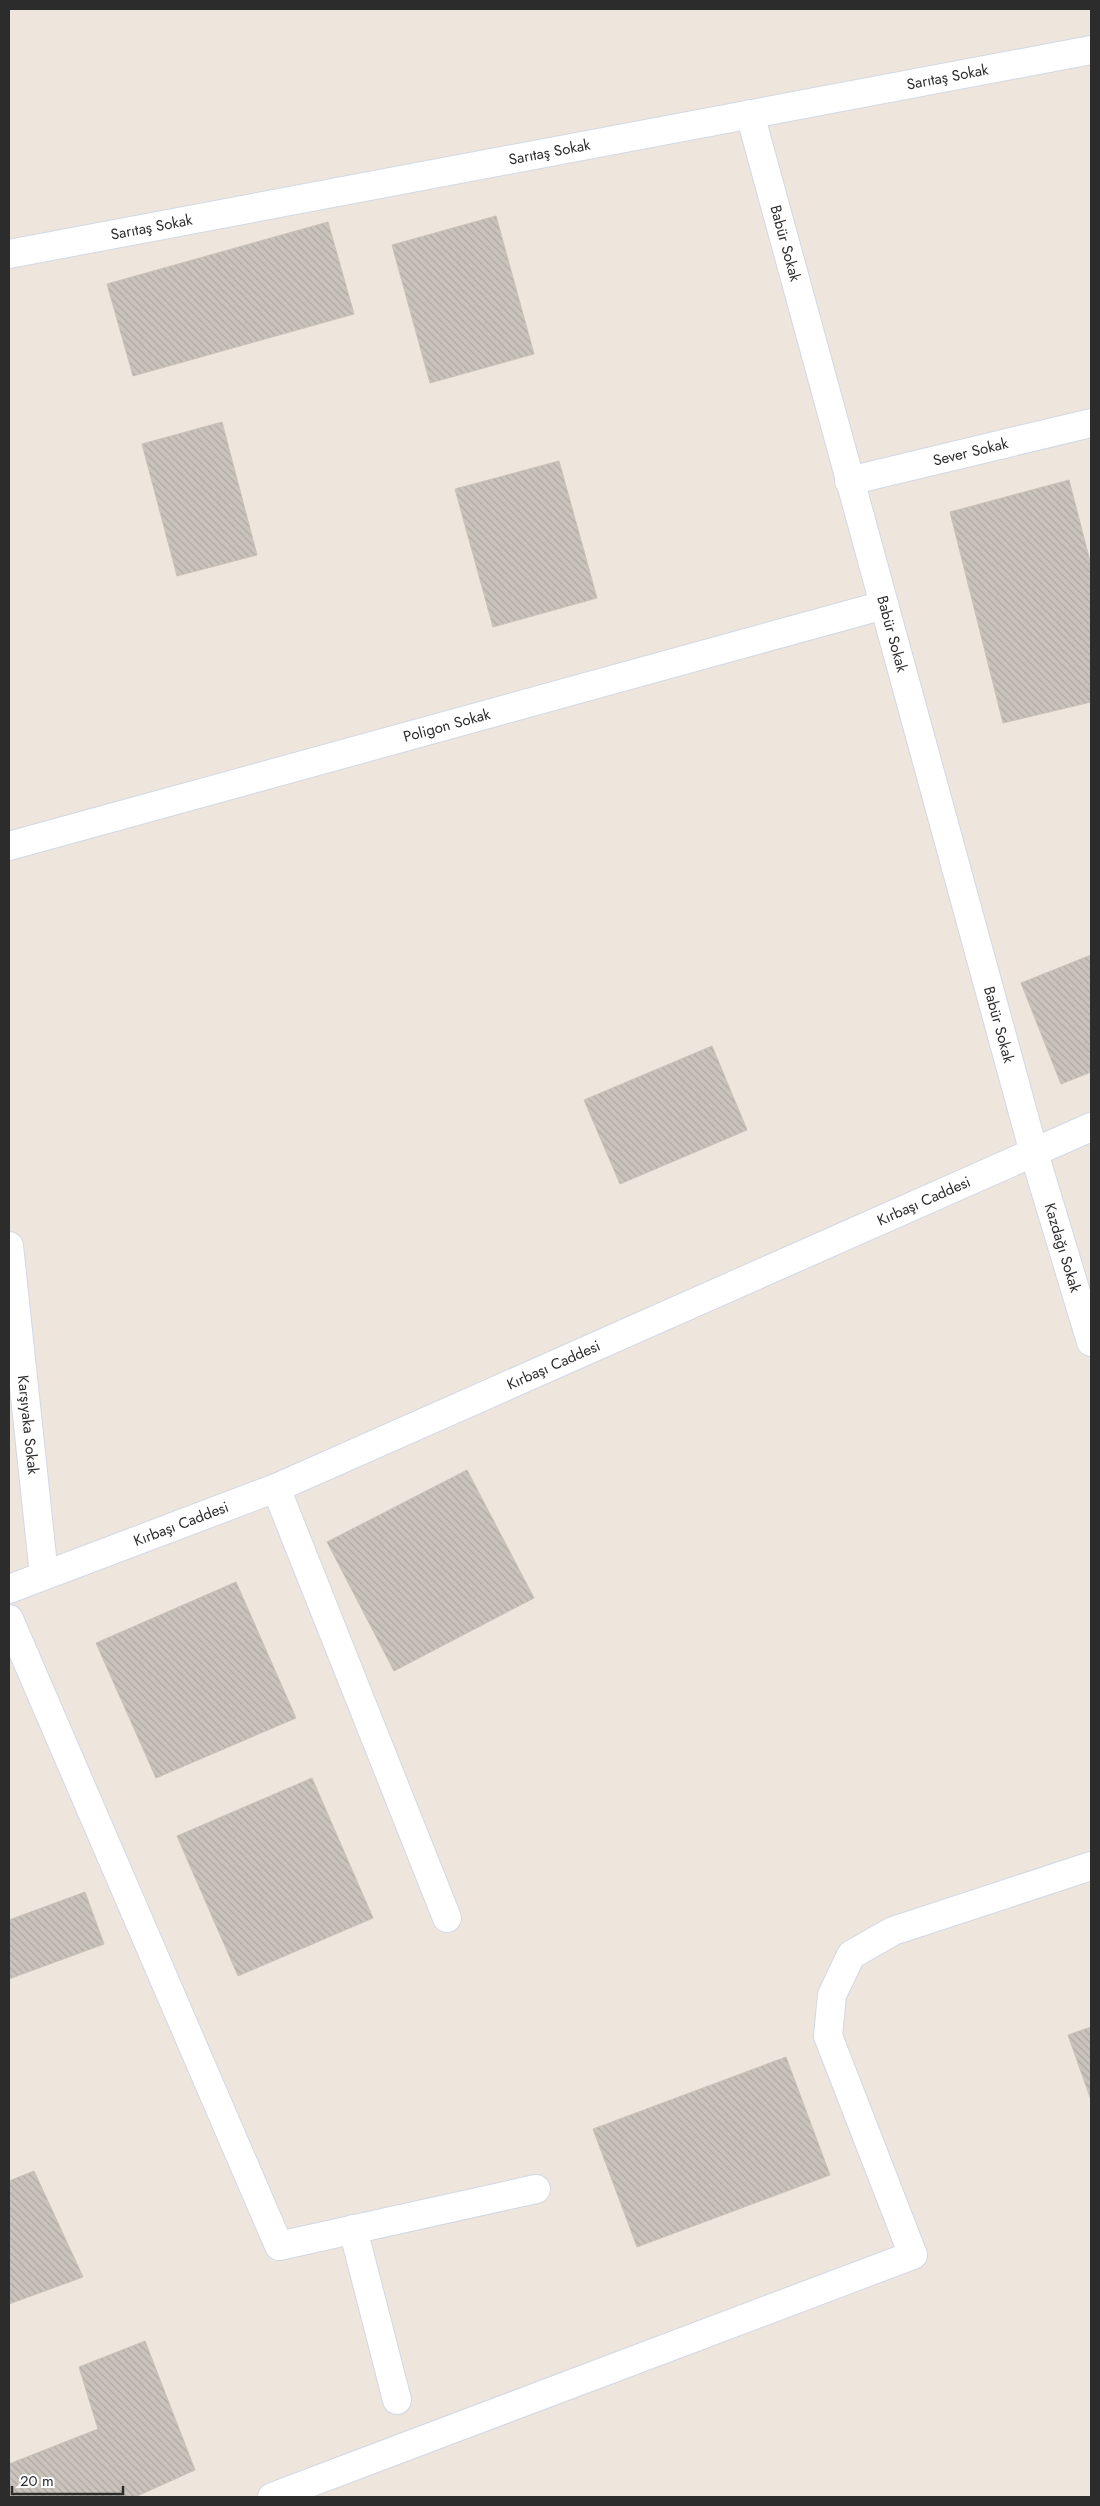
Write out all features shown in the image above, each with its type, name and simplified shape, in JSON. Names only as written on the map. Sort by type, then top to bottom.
[{"type":"street","name":"Sarıtaş Sokak","points":[[9,254],[1091,50]]},
{"type":"street","name":"Babür Sokak","points":[[750,114],[1034,1153]]},
{"type":"street","name":"Sever Sokak","points":[[849,481],[1091,423]]},
{"type":"street","name":"Poligon Sokak","points":[[9,846],[884,604]]},
{"type":"street","name":"Kırbaşı Caddesi","points":[[9,1589],[276,1488],[1091,1127]]},
{"type":"street","name":"Kazdağı Sokak","points":[[1034,1153],[1091,1342]]},
{"type":"street","name":"Karşıyaka Sokak","points":[[9,1246],[44,1575]]},
{"type":"street","points":[[276,1488],[448,1918]]},
{"type":"street","points":[[9,1619],[279,2246],[536,2190]]},
{"type":"street","points":[[272,2497],[913,2255],[828,2036],[832,1995],[851,1955],[893,1931],[1091,1866]]},
{"type":"street","points":[[353,2229],[397,2400]]},
{"type":"building","points":[[496,216],[534,354],[430,383],[392,245]]},
{"type":"building","points":[[328,222],[354,314],[133,376],[107,284]]},
{"type":"building","points":[[222,422],[257,555],[177,576],[142,444]]},
{"type":"building","points":[[559,461],[597,598],[493,627],[455,489]]},
{"type":"building","points":[[1069,480],[1091,565],[1091,702],[1003,723],[950,512]]},
{"type":"building","points":[[1091,955],[1091,1072],[1061,1084],[1021,983]]},
{"type":"building","points":[[712,1046],[747,1130],[620,1184],[584,1100]]},
{"type":"building","points":[[467,1470],[534,1598],[394,1671],[327,1542]]},
{"type":"building","points":[[236,1582],[296,1718],[156,1778],[96,1643]]},
{"type":"building","points":[[312,1778],[373,1918],[238,1976],[177,1836]]},
{"type":"building","points":[[85,1892],[104,1944],[9,1979],[9,1920]]},
{"type":"building","points":[[1091,2027],[1091,2100],[1068,2035]]},
{"type":"building","points":[[786,2057],[830,2175],[637,2247],[593,2129]]},
{"type":"building","points":[[34,2171],[83,2277],[9,2304],[9,2181]]},
{"type":"building","points":[[145,2341],[195,2470],[135,2497],[9,2497],[9,2464],[98,2429],[79,2367]]}]
